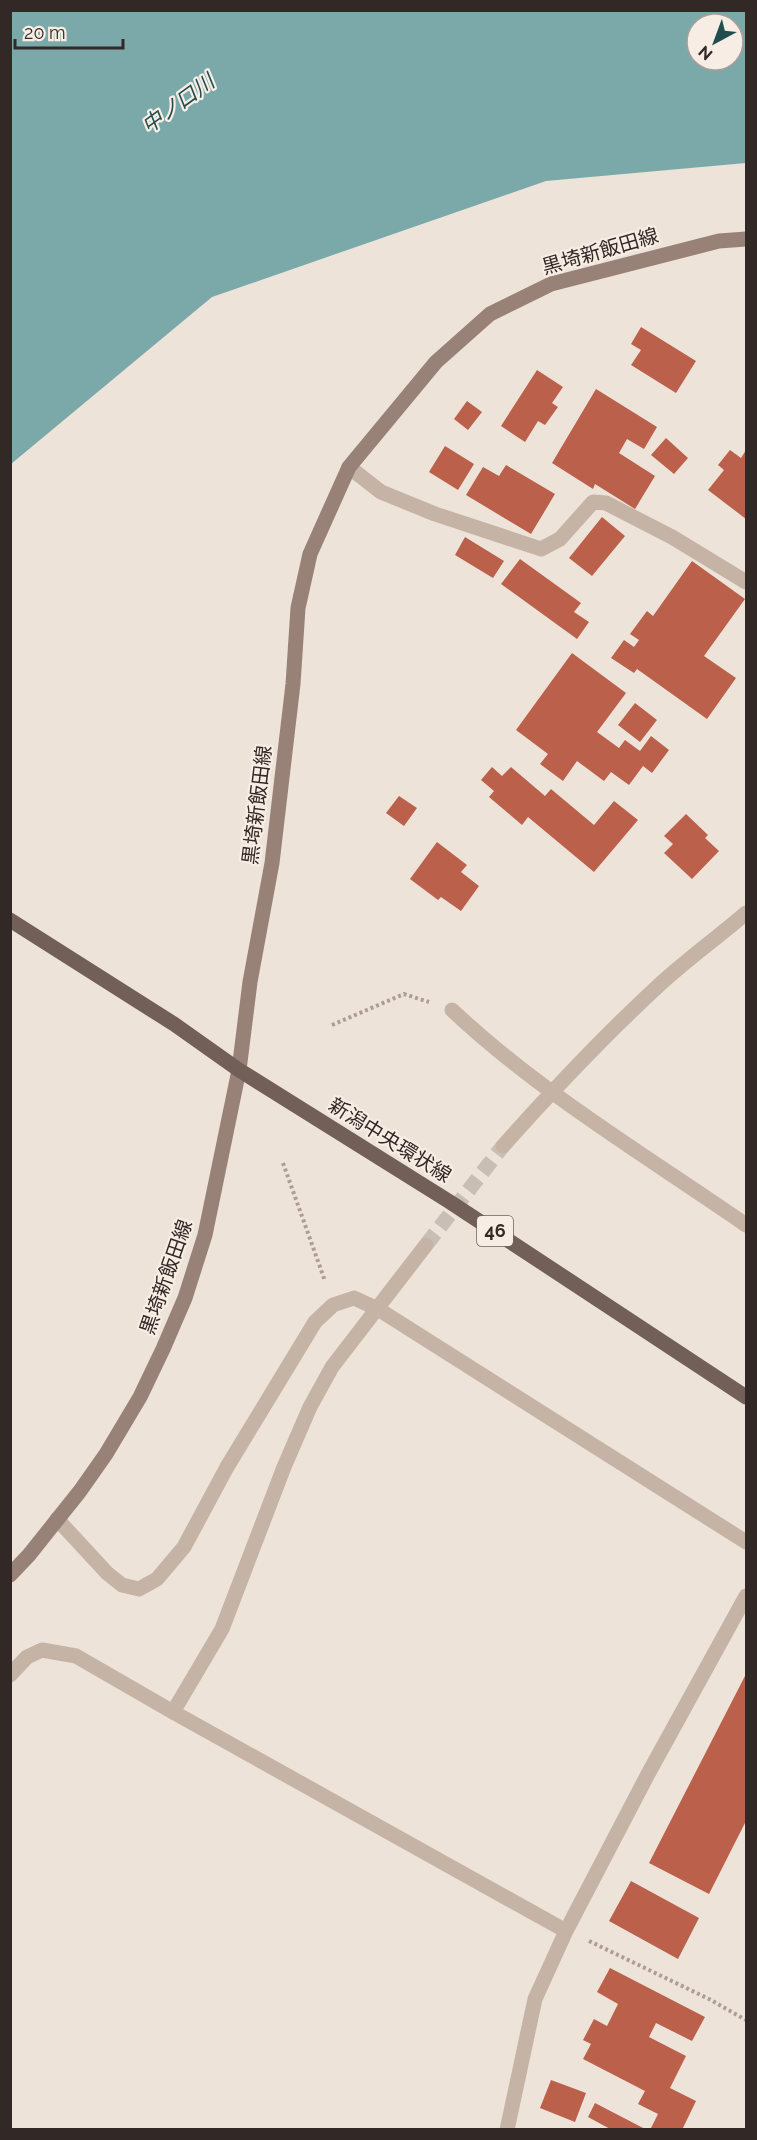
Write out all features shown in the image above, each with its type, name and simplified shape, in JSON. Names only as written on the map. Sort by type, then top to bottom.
[{"type":"main road","name":"黒埼新飯田線","points":[[10,1575],[29,1555],[105,1454],[140,1397],[185,1298],[205,1235],[239,1070],[250,982],[272,863],[293,684],[298,608],[310,554],[349,467],[435,362],[490,314],[551,284],[719,241],[747,239]]},
{"type":"main road","name":"新潟中央環状線","points":[[10,920],[174,1024],[239,1070],[450,1202],[747,1397]]},
{"type":"street","points":[[349,467],[381,492],[435,514],[541,549],[560,538],[593,502],[606,503],[672,537],[747,582]]},
{"type":"street","points":[[503,1146],[552,1091],[659,985],[747,913]]},
{"type":"street","points":[[452,1010],[489,1045],[552,1091],[747,1225]]},
{"type":"street","points":[[173,1712],[222,1629],[284,1467],[310,1407],[332,1367],[426,1245]]},
{"type":"street","points":[[57,1519],[107,1573],[122,1585],[139,1589],[157,1579],[184,1548],[227,1467],[315,1322],[333,1305],[354,1298],[378,1309],[747,1542]]},
{"type":"street","points":[[507,2130],[535,1999],[566,1930],[648,1774],[747,1596]]},
{"type":"street","points":[[10,1675],[27,1657],[42,1650],[76,1656],[566,1930]]},
{"type":"path","points":[[332,1025],[405,993]]},
{"type":"path","points":[[283,1163],[323,1274]]},
{"type":"path","points":[[566,1930],[747,2019]]},
{"type":"water","name":"中ノ口川","points":[[11,10],[746,11],[746,163],[546,181],[212,297],[11,464]]},
{"type":"building","points":[[641,327],[696,361],[676,393],[631,365],[641,350],[631,344]]},
{"type":"building","points":[[537,370],[563,387],[552,403],[558,407],[545,425],[538,421],[525,442],[501,426]]},
{"type":"building","points":[[596,389],[657,427],[644,449],[627,439],[619,453],[655,476],[635,509],[595,484],[593,489],[552,463]]},
{"type":"building","points":[[467,401],[482,412],[468,430],[454,419]]},
{"type":"building","points":[[666,438],[688,458],[674,474],[651,455]]},
{"type":"building","points":[[445,446],[474,464],[458,490],[429,472]]},
{"type":"building","points":[[730,450],[741,458],[746,450],[746,519],[708,490],[724,470],[718,465]]},
{"type":"building","points":[[506,465],[555,494],[531,534],[466,495],[483,467],[499,476]]},
{"type":"building","points":[[602,517],[625,536],[592,576],[569,558]]},
{"type":"building","points":[[465,537],[504,561],[493,578],[455,555]]},
{"type":"building","points":[[520,559],[581,603],[574,612],[589,622],[577,639],[501,584]]},
{"type":"building","points":[[692,561],[745,599],[704,656],[736,678],[707,719],[637,669],[634,673],[611,658],[624,640],[634,647],[639,640],[630,634],[647,611],[653,616]]},
{"type":"building","points":[[572,653],[626,693],[597,732],[619,748],[625,740],[640,751],[651,736],[669,750],[652,773],[643,766],[629,785],[611,772],[604,781],[577,761],[563,781],[540,764],[548,754],[516,730]]},
{"type":"building","points":[[635,703],[657,720],[640,742],[618,725]]},
{"type":"building","points":[[492,767],[502,776],[511,767],[545,796],[551,789],[594,825],[614,801],[638,820],[594,872],[528,817],[522,825],[489,797],[494,791],[481,780]]},
{"type":"building","points":[[399,796],[417,808],[404,826],[386,813]]},
{"type":"building","points":[[686,814],[708,835],[705,838],[719,851],[692,879],[664,853],[673,844],[664,836]]},
{"type":"building","points":[[437,842],[467,865],[461,872],[479,886],[461,911],[441,897],[438,900],[410,879]]},
{"type":"building","points":[[746,1674],[746,1821],[709,1894],[649,1863]]},
{"type":"building","points":[[631,1881],[699,1918],[678,1959],[609,1921]]},
{"type":"building","points":[[610,1968],[705,2017],[692,2041],[656,2023],[649,2037],[686,2056],[670,2088],[696,2101],[682,2130],[650,2130],[658,2114],[638,2104],[645,2091],[583,2059],[591,2044],[583,2040],[594,2019],[607,2026],[618,2004],[597,1992]]},
{"type":"building","points":[[551,2080],[586,2093],[575,2122],[540,2108]]},
{"type":"building","points":[[595,2103],[647,2130],[612,2130],[588,2117]]},
{"type":"tunnel","points":[[426,1245],[503,1146]]}]
